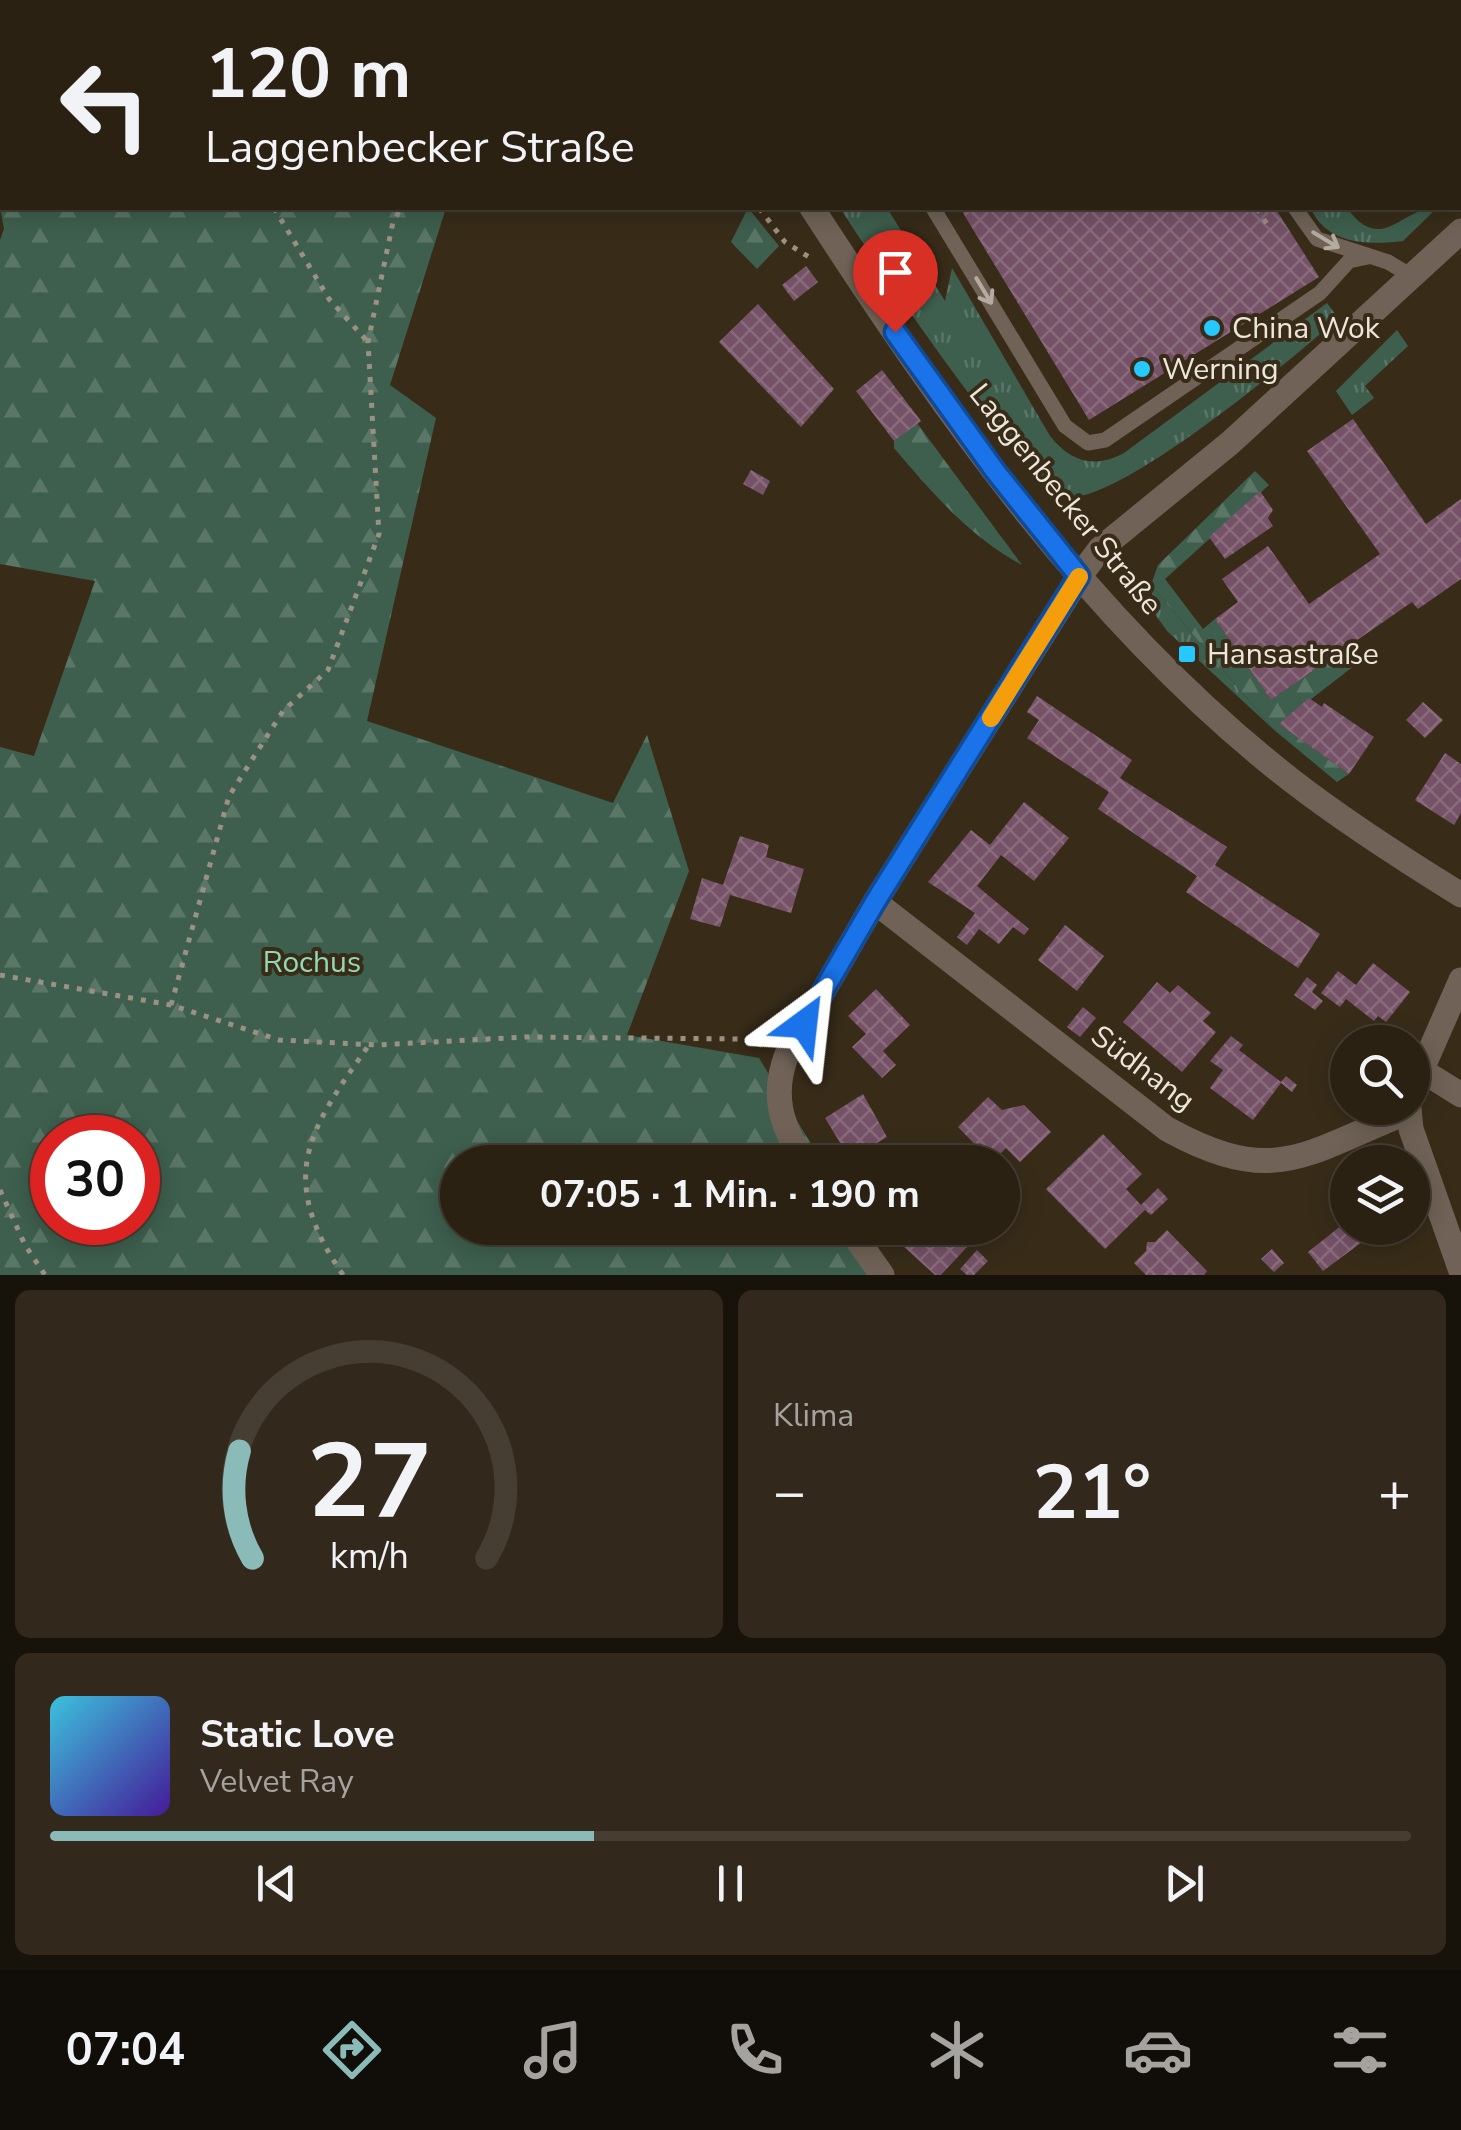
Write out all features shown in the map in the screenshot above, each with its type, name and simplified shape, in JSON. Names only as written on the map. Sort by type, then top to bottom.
[{"type":"street","name":"Laggenbecker Straße","points":[[813,210],[995,471],[1079,576],[1173,675],[1291,780],[1461,895]]},
{"type":"street","points":[[793,1145],[778,1105],[780,1071],[787,1054],[875,902],[1079,576],[1100,549],[1230,443],[1461,231]]},
{"type":"street","name":"Südhang","points":[[875,902],[1166,1129],[1206,1150],[1254,1162],[1300,1159],[1360,1125]]},
{"type":"street","points":[[1430,1054],[1461,980]]},
{"type":"street","points":[[1430,1095],[1461,1095]]},
{"type":"street","points":[[1421,1125],[1461,1272]]},
{"type":"street","points":[[862,1245],[882,1275]]},
{"type":"lane","points":[[934,210],[1065,426],[1088,442],[1104,440],[1320,293],[1349,261],[1368,258]]},
{"type":"lane","points":[[1296,210],[1317,240],[1388,262],[1413,277]]},
{"type":"path","points":[[275,210],[330,299],[368,342]]},
{"type":"path","points":[[170,1006],[229,796],[283,711],[328,670],[379,534],[368,342],[393,222],[400,210]]},
{"type":"path","points":[[1258,210],[1270,229]]},
{"type":"path","points":[[0,975],[170,1006],[279,1040],[369,1044],[526,1038],[742,1038],[787,1054]]},
{"type":"path","points":[[343,1275],[312,1218],[303,1168],[315,1125],[369,1044]]},
{"type":"path","points":[[0,1190],[25,1245],[45,1275]]},
{"type":"green space","name":"Rochus","points":[[1,210],[445,210],[390,385],[436,418],[367,721],[613,803],[647,735],[689,871],[627,1035],[759,1058],[812,1145],[440,1145],[440,1245],[871,1245],[889,1275],[0,1275],[0,747],[34,756],[95,581],[0,564],[0,240],[4,229]]},
{"type":"green space","points":[[750,210],[779,246],[757,269],[731,242]]},
{"type":"green space","points":[[841,210],[888,210],[945,301],[952,268],[1050,436],[1066,452],[1093,462],[1124,453],[1327,303],[1338,318],[1285,364],[1159,457],[1086,495],[1062,496],[1042,482],[1015,452],[913,316]]},
{"type":"green space","points":[[1349,210],[1359,222],[1381,229],[1424,210],[1435,210],[1403,241],[1377,243],[1352,240],[1329,231],[1312,211]]},
{"type":"green space","points":[[1397,330],[1408,346],[1365,386],[1374,398],[1352,415],[1336,391]]},
{"type":"green space","points":[[917,423],[1022,565],[968,527],[894,448],[894,441]]},
{"type":"green space","points":[[1255,471],[1269,485],[1165,579],[1203,629],[1215,619],[1271,700],[1349,646],[1359,662],[1279,724],[1349,774],[1337,782],[1273,729],[1151,585],[1158,565]]},
{"type":"green space","points":[[1151,585],[1273,729],[1167,631],[1154,613]]},
{"type":"building","points":[[961,210],[1276,210],[1319,277],[1089,420]]},
{"type":"building","points":[[806,266],[818,282],[794,301],[782,285]]},
{"type":"building","points":[[758,304],[834,389],[801,427],[719,342]]},
{"type":"building","points":[[882,370],[921,421],[894,441],[856,391]]},
{"type":"building","points":[[1353,419],[1426,524],[1461,499],[1461,579],[1418,609],[1412,602],[1271,700],[1215,619],[1238,602],[1222,579],[1268,546],[1309,604],[1380,554],[1307,451]]},
{"type":"building","points":[[751,470],[770,481],[763,495],[743,484]]},
{"type":"building","points":[[1260,491],[1273,510],[1268,518],[1273,526],[1225,559],[1209,537]]},
{"type":"building","points":[[1037,696],[1132,760],[1120,778],[1227,847],[1215,865],[1320,934],[1298,968],[1186,892],[1197,876],[1098,809],[1109,792],[1027,738],[1039,720],[1027,712]]},
{"type":"building","points":[[1309,698],[1322,707],[1324,703],[1374,737],[1349,774],[1279,724]]},
{"type":"building","points":[[1423,702],[1443,720],[1425,738],[1406,720]]},
{"type":"building","points":[[1445,753],[1461,764],[1461,813],[1454,825],[1415,800]]},
{"type":"building","points":[[1024,802],[1069,838],[1034,881],[1001,855],[977,886],[1029,929],[1024,935],[1013,927],[999,944],[979,929],[967,945],[957,937],[975,913],[928,882],[971,830],[990,845]]},
{"type":"building","points":[[740,836],[769,845],[766,857],[804,869],[791,913],[730,895],[720,927],[690,919],[702,878],[723,885]]},
{"type":"building","points":[[1065,925],[1104,956],[1077,991],[1038,960]]},
{"type":"building","points":[[1373,963],[1410,992],[1386,1022],[1378,1016],[1374,1021],[1346,999],[1340,1007],[1321,993],[1338,971],[1356,985]]},
{"type":"building","points":[[1307,977],[1317,985],[1312,992],[1323,1001],[1315,1010],[1294,995]]},
{"type":"building","points":[[1157,982],[1170,993],[1178,985],[1211,1013],[1203,1021],[1216,1032],[1182,1072],[1123,1022]]},
{"type":"building","points":[[876,989],[910,1025],[883,1051],[896,1065],[882,1078],[852,1047],[866,1034],[848,1016]]},
{"type":"building","points":[[1083,1007],[1096,1018],[1080,1037],[1067,1027]]},
{"type":"building","points":[[1231,1036],[1243,1045],[1239,1050],[1281,1082],[1286,1076],[1297,1085],[1292,1092],[1281,1083],[1253,1120],[1210,1088],[1223,1070],[1210,1061]]},
{"type":"building","points":[[863,1094],[887,1137],[874,1145],[841,1145],[825,1118]]},
{"type":"building","points":[[988,1097],[1002,1110],[1024,1105],[1051,1132],[1020,1162],[1020,1145],[975,1145],[958,1127]]},
{"type":"building","points":[[1103,1134],[1142,1174],[1126,1189],[1141,1205],[1158,1188],[1168,1199],[1151,1215],[1145,1210],[1105,1249],[1046,1189]]},
{"type":"building","points":[[1167,1230],[1207,1271],[1204,1275],[1146,1275],[1134,1263],[1146,1251],[1147,1242],[1155,1242]]},
{"type":"building","points":[[1330,1235],[1330,1245],[1358,1245],[1323,1271],[1308,1252]]},
{"type":"building","points":[[903,1246],[967,1247],[941,1275],[935,1275]]},
{"type":"building","points":[[1272,1249],[1284,1263],[1274,1272],[1261,1259]]},
{"type":"building","points":[[977,1250],[988,1261],[974,1275],[967,1275],[960,1269]]},
{"type":"slow traffic","points":[[991,718],[1035,641],[1079,577]]},
{"type":"place","name":"China Wok","points":[[1212,328]]},
{"type":"place","name":"Werning","points":[[1142,369]]},
{"type":"place","name":"Hansastraße","points":[[1187,654]]},
{"type":"route","points":[[804,1024],[1035,641],[1079,576],[995,471],[895,332]]}]
